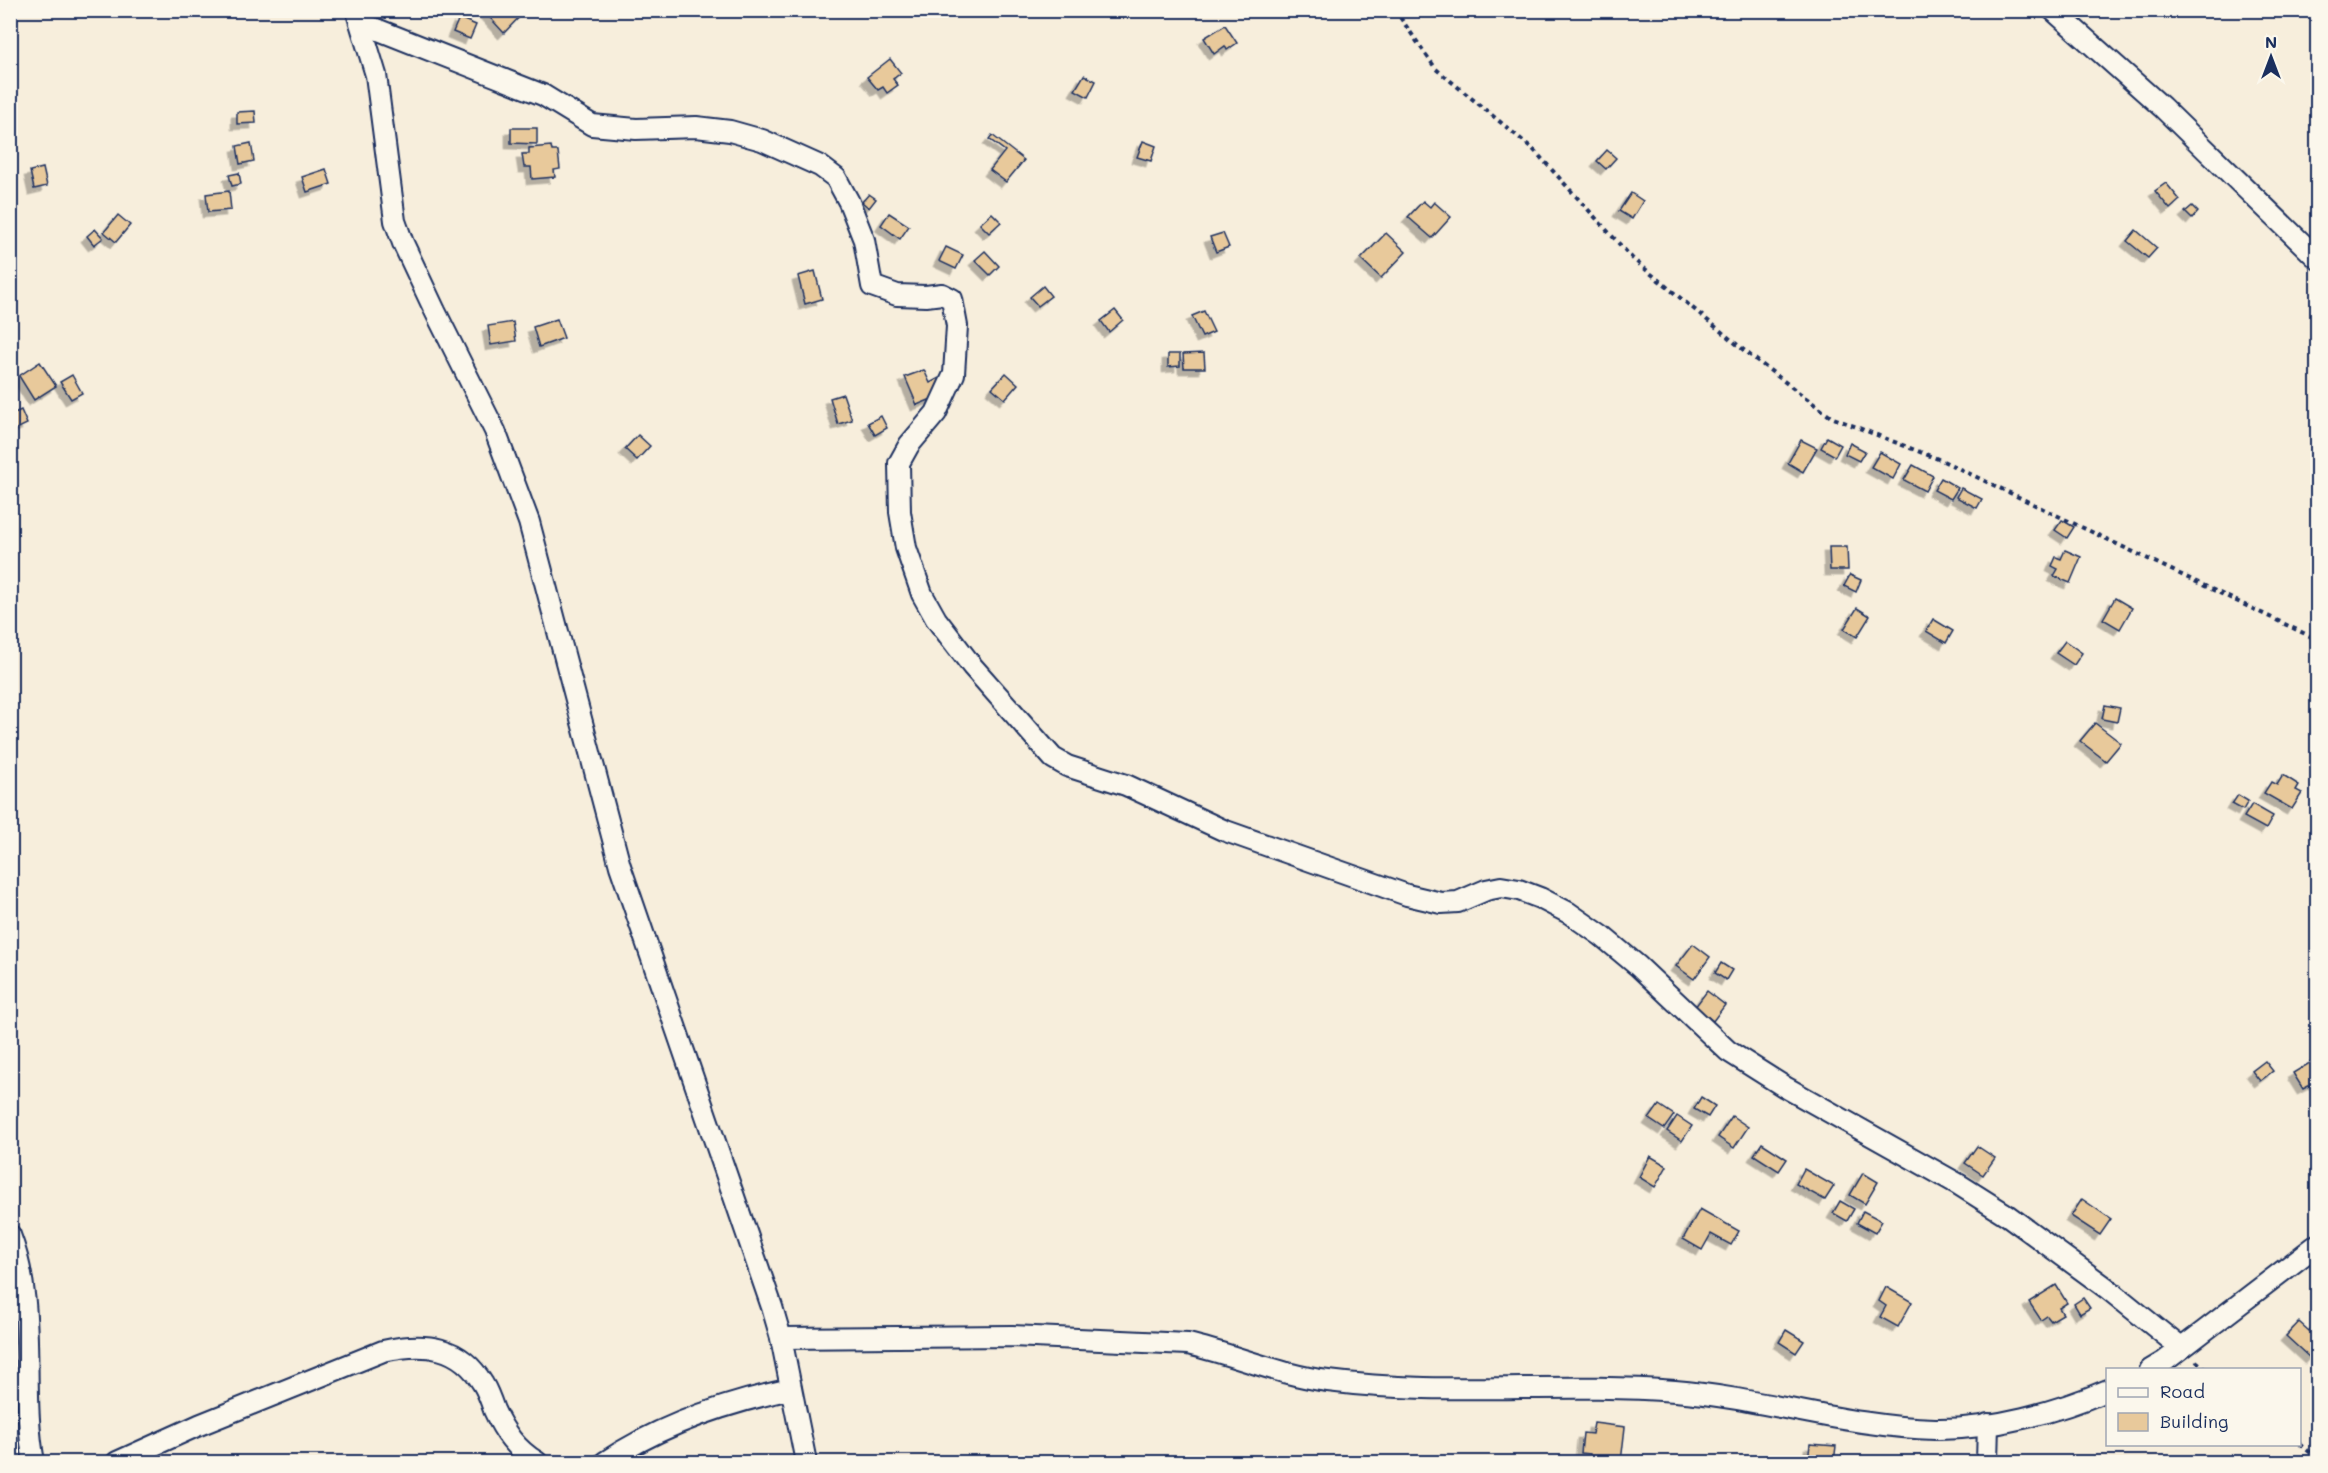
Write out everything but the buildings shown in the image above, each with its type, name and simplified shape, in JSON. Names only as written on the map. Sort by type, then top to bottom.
[{"type":"street","points":[[2053,10],[2162,107],[2318,259]]},
{"type":"street","points":[[359,17],[376,75],[395,221],[431,301],[495,431],[526,512],[555,612],[580,721],[620,866],[781,1338],[806,1462]]},
{"type":"street","points":[[359,17],[543,95],[592,125],[636,129],[718,129],[740,133],[794,153],[830,173],[842,186],[864,240],[872,286],[897,295],[942,294],[949,296],[957,326],[954,374],[936,413],[909,445],[899,463],[900,512],[906,548],[922,594],[936,619],[972,666],[1053,758],[1066,766],[1126,785],[1223,830],[1407,895],[1432,902],[1450,903],[1467,900],[1486,890],[1502,887],[1519,890],[1540,898],[1569,913],[1602,936],[1646,973],[1728,1051],[1785,1087],[1958,1184],[2007,1215],[2108,1289],[2181,1348]]},
{"type":"street","points":[[10,1235],[19,1265],[24,1298],[28,1409],[34,1462]]},
{"type":"street","points":[[2153,1368],[2318,1244]]},
{"type":"street","points":[[781,1338],[1012,1336],[1188,1344],[1326,1381],[1472,1389],[1658,1390],[1710,1394],[1870,1423],[1937,1429],[1988,1424],[2046,1412],[2106,1391]]},
{"type":"street","points":[[117,1462],[199,1425],[383,1351],[412,1348],[436,1349],[457,1355],[466,1361],[484,1385],[506,1433],[523,1453],[537,1462]]},
{"type":"street","points":[[605,1462],[651,1436],[685,1421],[721,1408],[791,1389]]},
{"type":"street","points":[[1987,1462],[1988,1424]]},
{"type":"path","points":[[1395,10],[1436,69],[1533,149],[1633,259],[1751,356],[1831,417],[1943,461],[2318,640]]},
{"type":"path","points":[[2301,1445],[2318,1459]]}]
